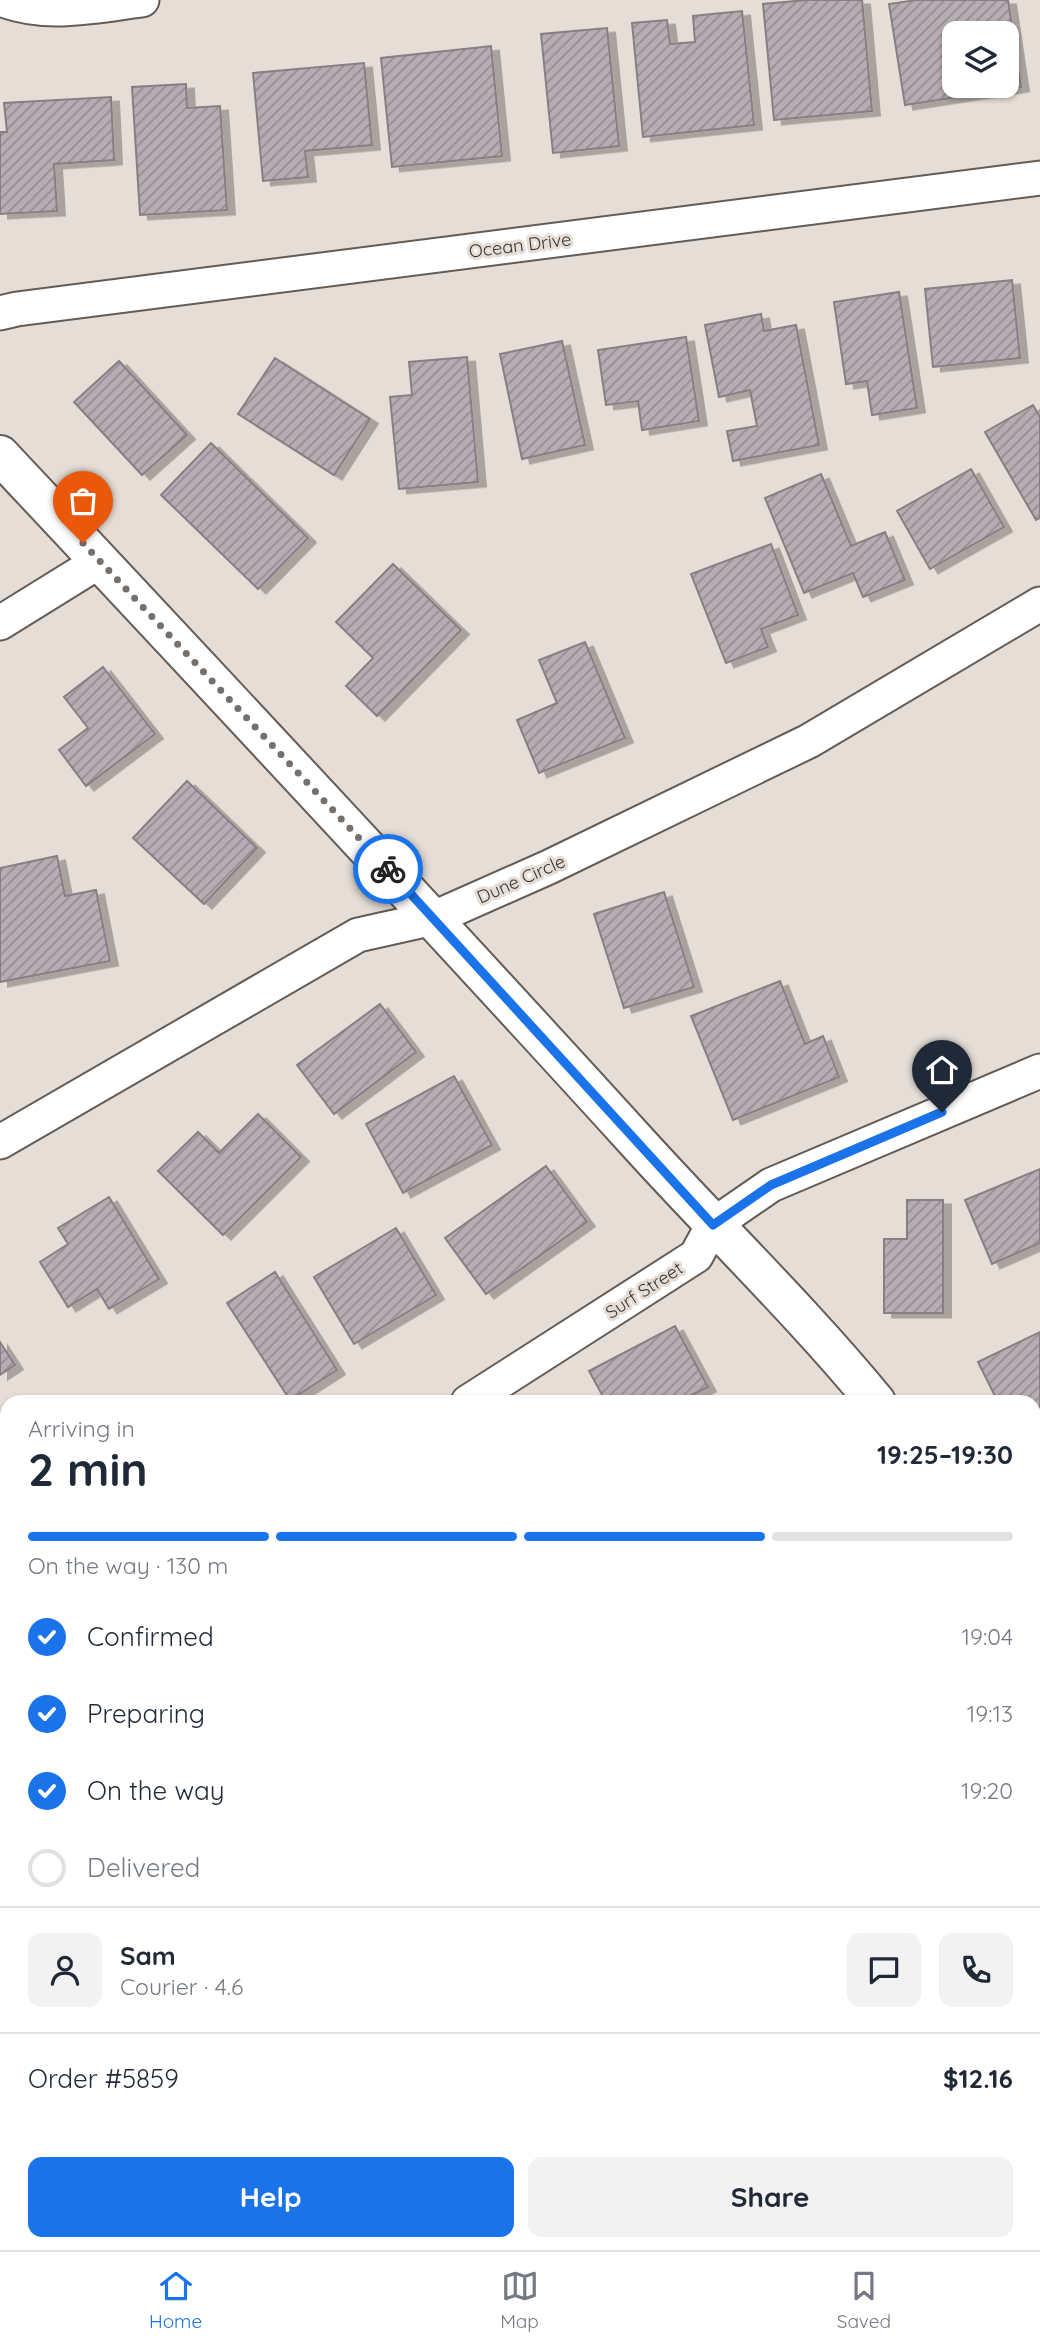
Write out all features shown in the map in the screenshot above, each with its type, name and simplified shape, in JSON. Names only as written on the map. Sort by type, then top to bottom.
[{"type":"street","points":[[3,0],[35,10],[126,1]]},
{"type":"street","name":"Ocean Drive","points":[[0,313],[1040,178]]},
{"type":"street","points":[[0,455],[434,918],[713,1225],[837,1355],[870,1395]]},
{"type":"street","points":[[0,623],[100,561]]},
{"type":"street","name":"Dune Circle","points":[[0,1142],[358,934],[434,918],[549,867],[810,741],[1040,604]]},
{"type":"street","name":"Surf Street","points":[[479,1395],[696,1256],[713,1225],[771,1185],[1040,1071]]},
{"type":"building","points":[[807,0],[862,0],[872,111],[774,120],[763,4]]},
{"type":"building","points":[[916,0],[1008,0],[1011,21],[942,21],[942,98],[950,98],[905,105],[889,4]]},
{"type":"building","points":[[742,11],[754,125],[643,137],[632,23],[667,20],[670,44],[695,42],[693,16]]},
{"type":"building","points":[[607,28],[619,146],[553,153],[541,34]]},
{"type":"building","points":[[491,46],[502,156],[392,167],[381,58]]},
{"type":"building","points":[[364,63],[372,145],[305,151],[308,177],[263,181],[253,73]]},
{"type":"building","points":[[186,84],[187,108],[220,106],[227,210],[140,215],[132,87]]},
{"type":"building","points":[[111,97],[114,160],[54,164],[57,211],[0,214],[0,132],[7,132],[4,103]]},
{"type":"building","points":[[1012,280],[1020,358],[933,367],[925,289]]},
{"type":"building","points":[[899,292],[917,408],[872,415],[867,381],[846,384],[834,302]]},
{"type":"building","points":[[761,314],[764,331],[796,325],[819,445],[733,461],[727,431],[757,426],[750,390],[719,397],[705,325]]},
{"type":"building","points":[[686,337],[699,421],[642,430],[638,401],[606,405],[598,350]]},
{"type":"building","points":[[562,341],[585,445],[522,459],[500,354]]},
{"type":"building","points":[[467,357],[478,482],[399,489],[390,397],[412,395],[409,362]]},
{"type":"building","points":[[275,358],[370,419],[334,475],[238,414]]},
{"type":"building","points":[[119,361],[187,435],[142,475],[74,402]]},
{"type":"building","points":[[1033,405],[1040,417],[1040,518],[1036,520],[985,432]]},
{"type":"building","points":[[211,443],[308,538],[258,589],[161,495]]},
{"type":"building","points":[[971,469],[1004,527],[930,569],[897,511]]},
{"type":"building","points":[[821,474],[851,546],[885,532],[905,580],[863,597],[853,573],[804,593],[765,498]]},
{"type":"building","points":[[771,544],[798,615],[761,629],[768,647],[726,663],[691,574]]},
{"type":"building","points":[[393,564],[461,630],[377,716],[346,686],[373,658],[336,622]]},
{"type":"building","points":[[585,642],[625,738],[539,773],[517,720],[557,703],[539,660]]},
{"type":"building","points":[[103,667],[155,734],[86,786],[59,750],[88,728],[64,697]]},
{"type":"building","points":[[187,781],[257,848],[204,904],[133,838]]},
{"type":"building","points":[[57,856],[65,896],[96,890],[110,961],[0,982],[0,868]]},
{"type":"building","points":[[664,892],[694,987],[624,1008],[594,914]]},
{"type":"building","points":[[780,981],[805,1044],[823,1036],[839,1077],[733,1120],[691,1016]]},
{"type":"building","points":[[380,1004],[416,1052],[334,1114],[297,1065]]},
{"type":"building","points":[[454,1076],[492,1145],[403,1193],[366,1124]]},
{"type":"building","points":[[258,1114],[301,1157],[223,1235],[158,1171],[198,1132],[219,1153]]},
{"type":"building","points":[[546,1166],[587,1222],[486,1294],[445,1238]]},
{"type":"building","points":[[1040,1169],[1040,1243],[992,1264],[965,1200]]},
{"type":"building","points":[[109,1197],[159,1279],[109,1309],[97,1289],[68,1307],[40,1262],[68,1244],[58,1228]]},
{"type":"building","points":[[907,1200],[943,1200],[943,1313],[884,1313],[884,1239],[907,1239]]},
{"type":"building","points":[[396,1228],[436,1295],[354,1344],[314,1277]]},
{"type":"building","points":[[275,1272],[337,1370],[298,1395],[287,1395],[227,1303]]},
{"type":"building","points":[[675,1326],[708,1387],[692,1395],[602,1395],[589,1371]]},
{"type":"building","points":[[1040,1332],[1040,1395],[994,1395],[978,1362]]},
{"type":"building","points":[[0,1342],[15,1365],[0,1375]]},
{"type":"way so far","points":[[83,543],[388,869]]},
{"type":"route","points":[[388,869],[713,1225],[771,1185],[942,1112]]}]
